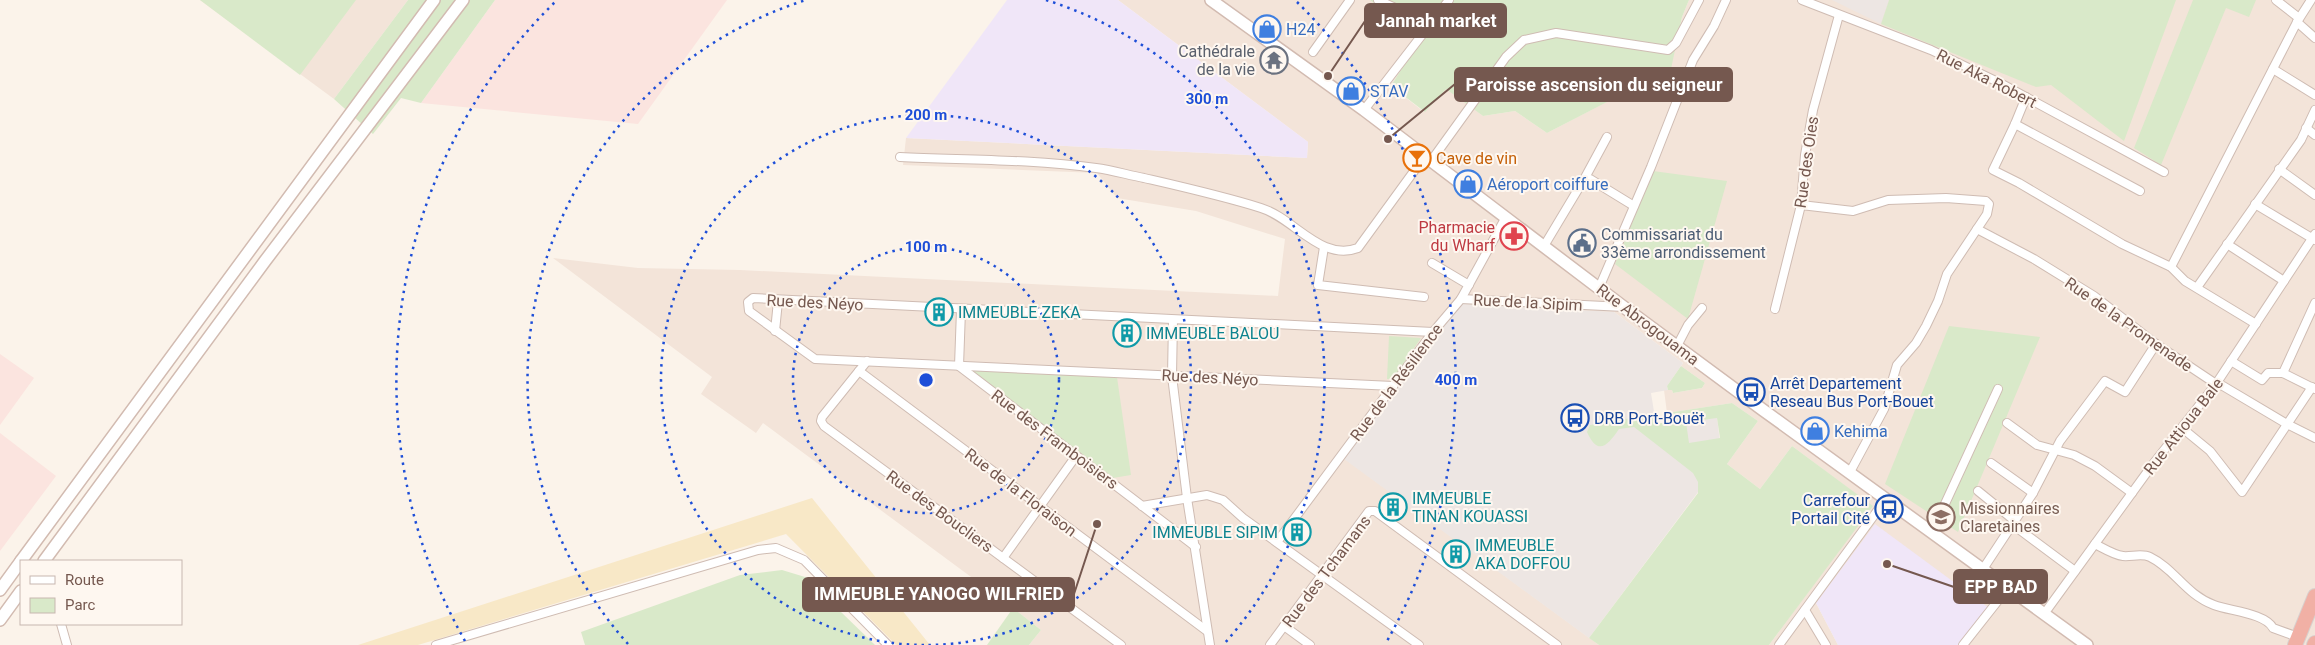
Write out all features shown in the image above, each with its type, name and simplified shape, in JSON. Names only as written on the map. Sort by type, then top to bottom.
[{"type":"highway","points":[[2296,641],[2315,596]]},
{"type":"main road","points":[[22,560],[434,0]]},
{"type":"main road","points":[[45,560],[265,261],[463,0]]},
{"type":"main road","name":"Rue Abrogouama","points":[[1211,0],[1364,110],[1624,307],[2086,645]]},
{"type":"main road","points":[[0,590],[20,562]]},
{"type":"main road","points":[[0,620],[20,593]]},
{"type":"street","points":[[1314,52],[1350,0]]},
{"type":"street","points":[[1378,0],[1430,24]]},
{"type":"street","points":[[1364,110],[1449,0]]},
{"type":"street","points":[[900,157],[1066,164],[1099,168],[1193,189],[1262,208],[1278,216],[1324,247],[1348,252],[1358,248],[1506,57],[1524,40],[1556,33],[1668,50],[1676,43],[1699,0]]},
{"type":"street","points":[[1599,288],[1693,60],[1714,26],[1726,0]]},
{"type":"street","name":"Rue Aka Robert","points":[[1802,0],[1931,50],[2026,97],[2164,172]]},
{"type":"street","points":[[2276,0],[2315,38]]},
{"type":"street","points":[[2171,268],[2298,20],[2311,0]]},
{"type":"street","name":"Rue des Oies","points":[[1775,309],[1801,205],[1805,155],[1813,110],[1839,15]]},
{"type":"street","points":[[2272,70],[2315,95]]},
{"type":"street","points":[[2026,97],[1993,170],[2066,209],[2122,244],[2171,268],[2185,281],[2198,286],[2256,324]]},
{"type":"street","points":[[2198,286],[2301,140],[2315,110]]},
{"type":"street","points":[[2015,124],[2140,191]]},
{"type":"street","points":[[2306,128],[2315,135]]},
{"type":"street","points":[[1544,246],[1607,137]]},
{"type":"street","points":[[2279,169],[2315,195]]},
{"type":"street","points":[[1580,186],[1590,179],[1634,206]]},
{"type":"street","points":[[1801,205],[1853,211],[1888,200],[1946,198],[1986,201],[1989,204],[1987,214],[1947,274],[1938,301],[1926,326],[1916,343],[1897,365],[1884,409],[1850,472]]},
{"type":"street","points":[[2255,204],[2314,237]]},
{"type":"street","name":"Rue de la Résilience","points":[[1277,542],[1432,332],[1461,299],[1506,217]]},
{"type":"street","name":"Rue de la Promenade","points":[[1977,230],[2034,259],[2094,296],[2156,344],[2216,384],[2223,386],[2287,424],[2315,438]]},
{"type":"street","name":"Rue Attioua Bale","points":[[2044,614],[2132,493],[2216,384],[2314,237]]},
{"type":"street","points":[[2227,244],[2284,281]]},
{"type":"street","points":[[1324,247],[1318,285],[1424,297]]},
{"type":"street","points":[[1432,263],[1469,285]]},
{"type":"street","name":"Rue des Néyo","points":[[1393,386],[815,359],[749,311],[748,302],[753,298],[778,301],[1432,332]]},
{"type":"street","name":"Rue de la Sipim","points":[[1461,299],[1624,307]]},
{"type":"street","points":[[775,330],[778,301]]},
{"type":"street","points":[[2283,373],[2315,303]]},
{"type":"street","points":[[1677,346],[1688,325],[1702,308]]},
{"type":"street","points":[[959,366],[961,310]]},
{"type":"street","points":[[1173,320],[1172,376],[1187,498],[1210,645]]},
{"type":"street","points":[[1982,569],[2033,493],[2055,451],[2105,382],[2125,392],[2156,344]]},
{"type":"street","name":"Rue des Boucliers","points":[[867,361],[822,417],[821,421],[824,426],[1121,645]]},
{"type":"street","points":[[2182,428],[2210,451],[2242,492],[2313,388],[2283,373],[2268,373],[2262,380],[2232,361]]},
{"type":"street","name":"Rue des Framboisiers","points":[[959,366],[1196,546]]},
{"type":"street","name":"Rue de la Floraison","points":[[859,372],[1207,631]]},
{"type":"street","points":[[1932,532],[1998,389]]},
{"type":"street","points":[[2007,423],[2037,445],[2074,455],[2095,466],[2132,493]]},
{"type":"street","points":[[1002,558],[1076,456]]},
{"type":"street","points":[[1991,463],[2033,493]]},
{"type":"street","points":[[1978,491],[2075,571]]},
{"type":"street","points":[[1142,506],[1207,495],[1223,500],[1242,518],[1419,645]]},
{"type":"street","points":[[1782,644],[1886,499]]},
{"type":"street","name":"Rue des Tchamans","points":[[1270,645],[1369,511],[1375,511],[1557,645]]},
{"type":"street","points":[[2095,544],[2122,556],[2148,555],[2164,566],[2193,595],[2214,605],[2270,623],[2273,628],[2296,641]]},
{"type":"street","points":[[436,645],[758,550],[776,548],[804,560],[888,645]]},
{"type":"street","points":[[1963,645],[2008,588]]},
{"type":"street","points":[[1805,610],[1826,645]]},
{"type":"street","points":[[61,625],[68,645]]},
{"type":"street","points":[[1284,626],[1310,645]]},
{"type":"shaded area","points":[[200,0],[408,0],[334,99]]},
{"type":"shaded area","points":[[495,0],[727,0],[638,124],[421,103]]},
{"type":"shaded area","points":[[1007,0],[1118,0],[1308,142],[1307,158],[906,138]]},
{"type":"shaded area","points":[[1118,0],[1370,0],[1420,40],[1391,86],[1424,112],[1446,88],[1483,116],[1515,111],[1547,133],[1670,69],[1682,17],[1689,0],[1889,0],[1882,23],[2078,0],[2315,0],[2315,645],[1959,645],[1988,608],[1816,603],[1838,645],[1769,645],[1872,506],[1792,446],[1760,489],[1727,464],[1758,421],[1732,403],[1667,413],[1664,390],[1672,390],[1673,393],[1702,388],[1705,383],[1681,366],[1683,363],[1614,312],[1345,459],[1599,645],[1029,645],[1041,630],[763,423],[756,433],[701,394],[712,377],[553,258],[638,268],[740,270],[1278,296],[1285,239],[1196,211],[1117,198],[1097,173],[903,165],[906,138],[1307,158],[1308,142]]},
{"type":"shaded area","points":[[1832,0],[1889,0],[1881,24]]},
{"type":"shaded area","points":[[1461,304],[1614,312],[1683,363],[1667,386],[1668,390],[1651,393],[1656,424],[1717,417],[1722,460],[1589,638],[1344,459]]},
{"type":"shaded area","points":[[0,354],[34,378],[0,425]]},
{"type":"shaded area","points":[[0,433],[56,476],[0,551]]},
{"type":"shaded area","points":[[1875,524],[1989,608],[1959,645],[1838,645],[1816,603]]},
{"type":"green space","points":[[200,0],[356,0],[300,75]]},
{"type":"green space","points":[[408,0],[495,0],[421,103],[401,98],[373,134],[334,99]]},
{"type":"green space","points":[[1370,0],[1689,0],[1682,17],[1671,69],[1547,133],[1515,111],[1483,116],[1446,89],[1425,112],[1391,86],[1420,39]]},
{"type":"green space","points":[[1889,0],[2176,0],[2124,141],[2051,85],[2036,87],[1881,24]]},
{"type":"green space","points":[[2193,0],[2256,0],[2249,17],[2226,8],[2161,165],[2134,148]]},
{"type":"green space","points":[[1653,171],[1727,181],[1688,319],[1615,264]]},
{"type":"green space","points":[[1949,326],[2040,337],[1958,532],[1885,484]]},
{"type":"green space","points":[[1389,336],[1421,338],[1393,379],[1387,379]]},
{"type":"green space","points":[[1681,366],[1705,383],[1702,388],[1673,393],[1672,390],[1668,390],[1667,386]]},
{"type":"green space","points":[[968,369],[1117,377],[1131,475],[1113,478]]},
{"type":"green space","points":[[1732,403],[1758,421],[1727,464],[1760,489],[1792,446],[1873,506],[1769,645],[1599,645],[1589,638],[1698,493],[1698,482],[1693,473],[1634,427],[1619,429],[1611,440],[1603,446],[1595,444],[1587,432],[1590,425],[1655,414],[1656,424],[1668,422],[1667,413]],"holes":[[[1717,418],[1720,438],[1689,443],[1686,422]]]},
{"type":"green space","points":[[782,570],[805,577],[875,645],[585,645],[581,632],[740,575]]},
{"type":"green space","points":[[1013,608],[1041,630],[1029,645],[987,645]]},
{"type":"sand","points":[[812,498],[930,645],[896,645],[786,534],[418,645],[358,645]]},
{"type":"place","name":"H24","points":[[1267,29]]},
{"type":"place","name":"Cathédrale de la vie","points":[[1274,60]]},
{"type":"place","name":"Jannah market","points":[[1328,76]]},
{"type":"place","name":"STAV","points":[[1351,91]]},
{"type":"place","name":"Paroisse ascension du seigneur","points":[[1388,139]]},
{"type":"place","name":"Cave de vin","points":[[1417,158]]},
{"type":"place","name":"Aéroport coiffure","points":[[1468,184]]},
{"type":"place","name":"Pharmacie du Wharf","points":[[1514,236]]},
{"type":"place","name":"Commissariat du 33ème arrondissement","points":[[1582,243]]},
{"type":"place","name":"IMMEUBLE ZEKA","points":[[939,312]]},
{"type":"place","name":"IMMEUBLE BALOU","points":[[1127,333]]},
{"type":"place","name":"Arrêt Departement Reseau Bus Port-Bouet","points":[[1751,392]]},
{"type":"place","name":"DRB Port-Bouët","points":[[1575,418]]},
{"type":"place","name":"Kehima","points":[[1815,431]]},
{"type":"place","name":"IMMEUBLE TINAN KOUASSI","points":[[1393,507]]},
{"type":"place","name":"Carrefour Portail Cité","points":[[1889,509]]},
{"type":"place","name":"Missionnaires Claretaines","points":[[1941,517]]},
{"type":"place","name":"IMMEUBLE YANOGO WILFRIED","points":[[1097,524]]},
{"type":"place","name":"IMMEUBLE SIPIM","points":[[1297,532]]},
{"type":"place","name":"IMMEUBLE AKA DOFFOU","points":[[1456,554]]},
{"type":"place","name":"EPP BAD","points":[[1887,564]]}]
